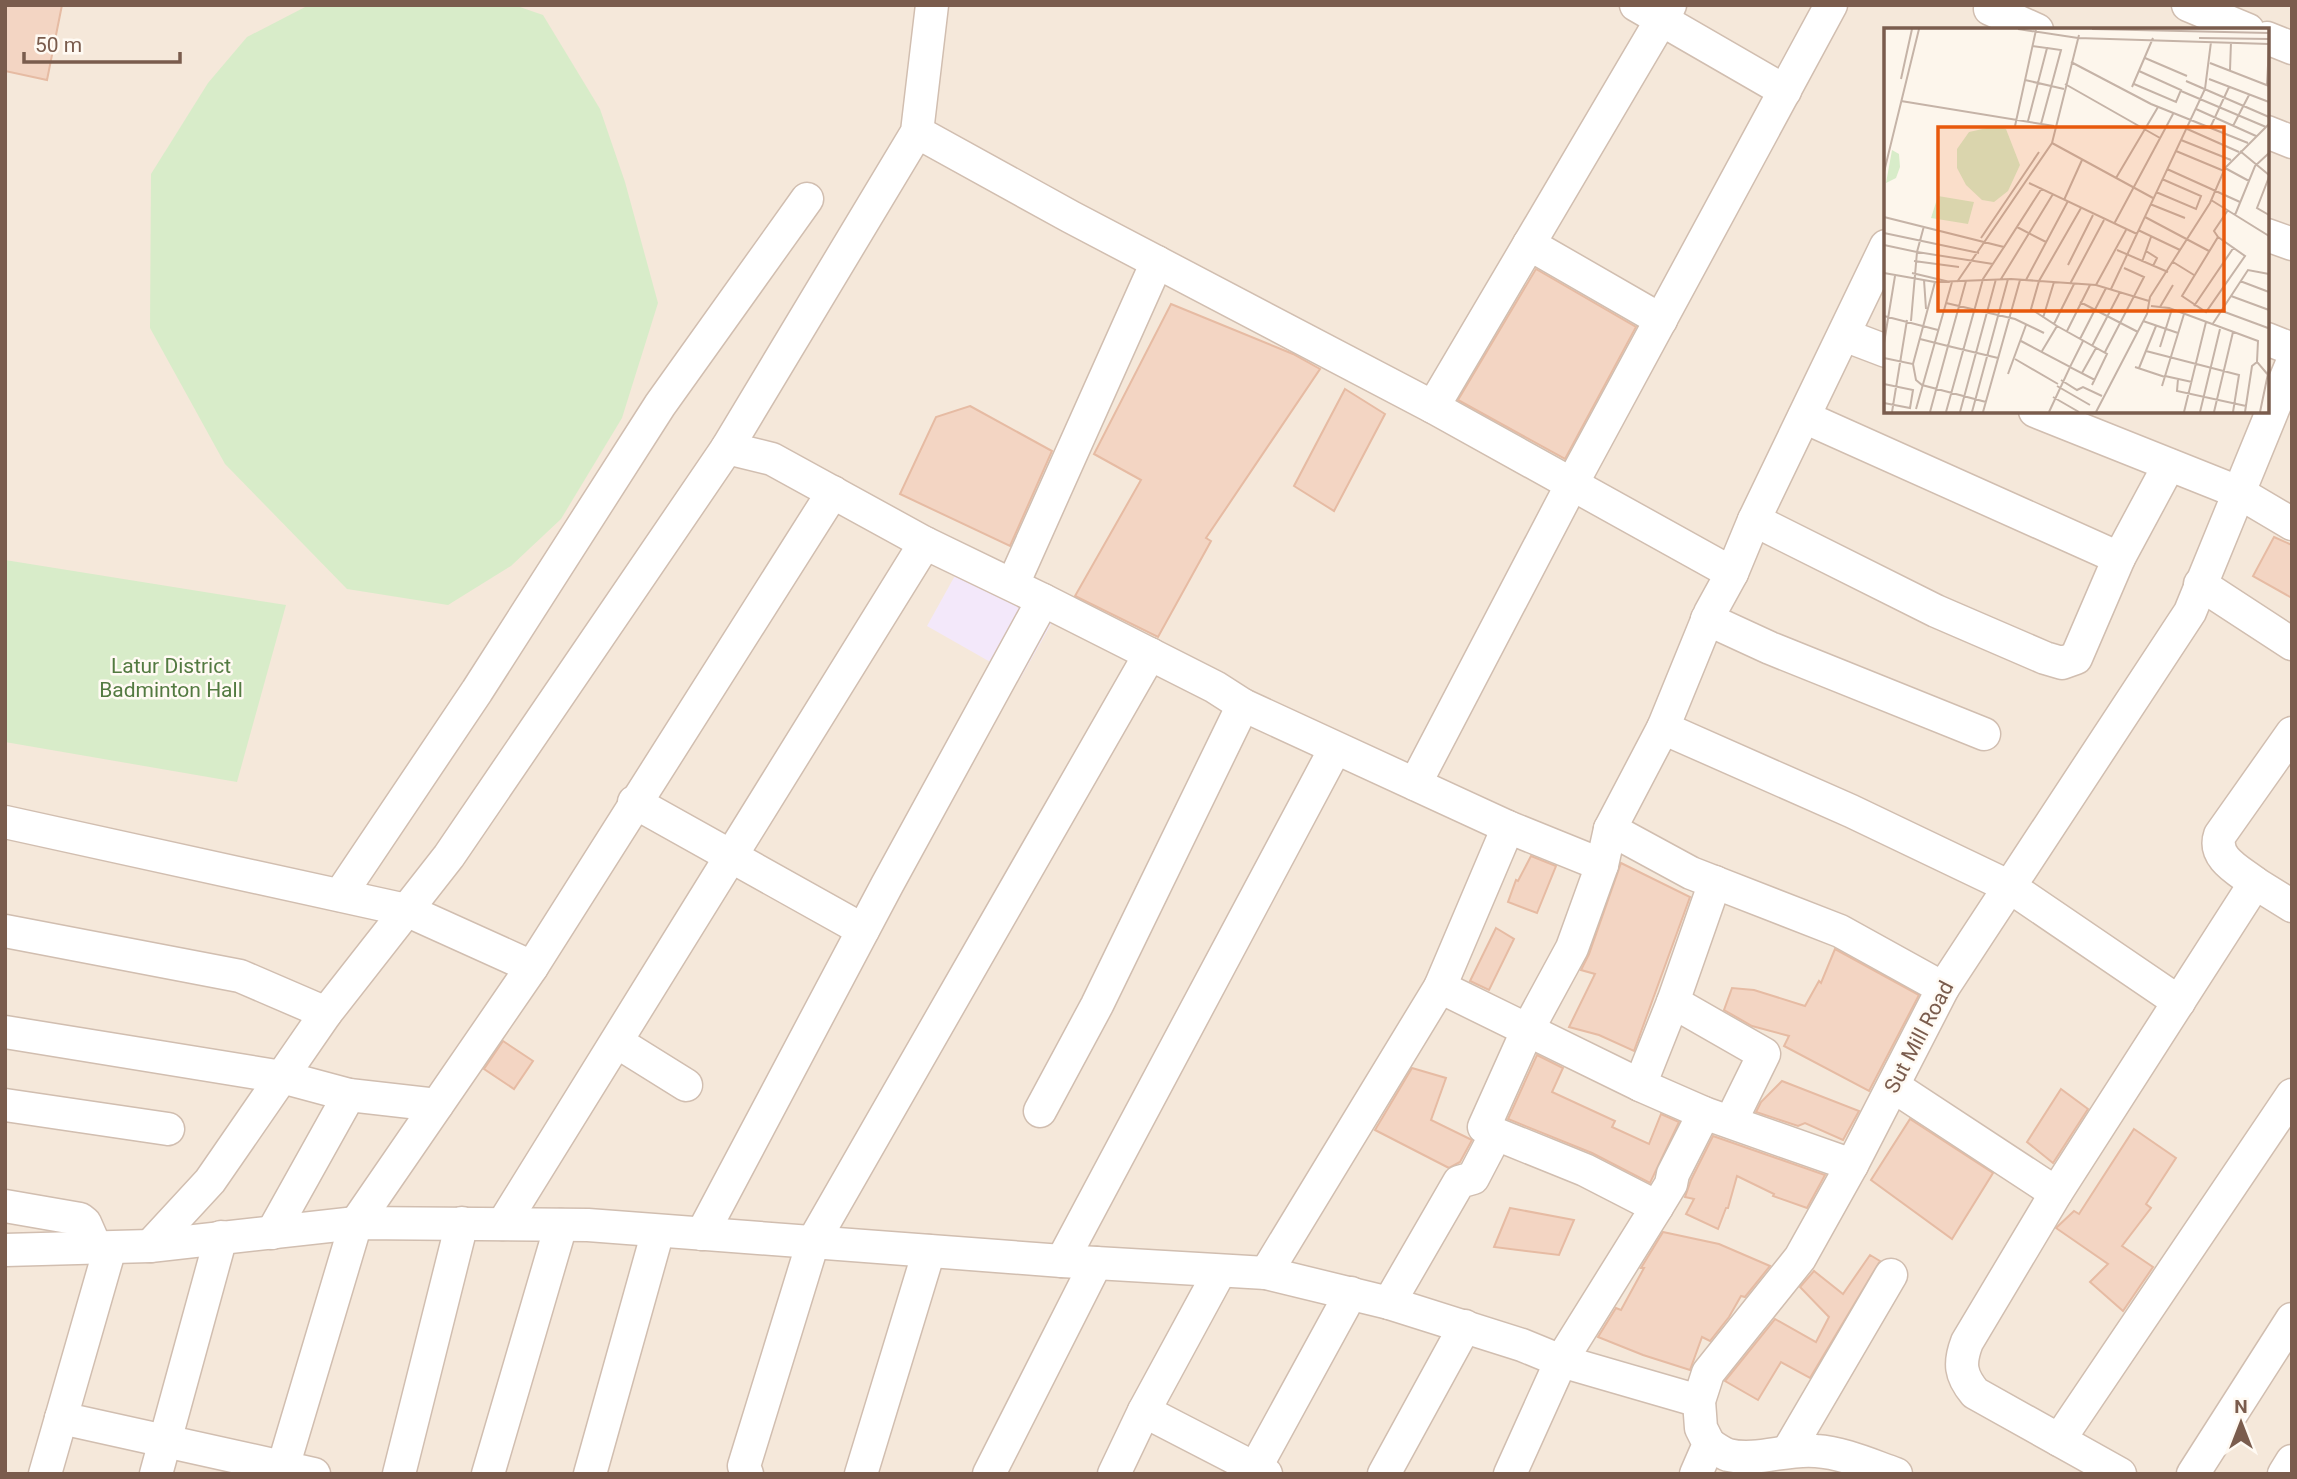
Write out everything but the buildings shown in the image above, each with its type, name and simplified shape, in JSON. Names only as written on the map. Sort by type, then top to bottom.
[{"type":"street","points":[[150,1246],[210,1181],[326,1013],[449,856],[727,448],[917,132],[932,5]]},
{"type":"street","points":[[1415,784],[1573,482],[1831,5]]},
{"type":"street","points":[[2179,28],[2188,5],[2243,28]]},
{"type":"street","points":[[1433,407],[1530,244],[1656,10],[1785,91]]},
{"type":"street","points":[[1987,15],[2030,28]]},
{"type":"street","points":[[2269,39],[2292,48]]},
{"type":"street","points":[[917,132],[1573,482],[1732,573]]},
{"type":"street","points":[[2269,133],[2292,142]]},
{"type":"street","points":[[340,895],[477,691],[660,405],[807,199]]},
{"type":"street","points":[[2269,236],[2292,244]]},
{"type":"street","points":[[1530,244],[1661,320]]},
{"type":"street","points":[[1657,1207],[1585,1170],[1484,1127],[1528,1029],[1572,948],[1602,865],[1610,829],[1662,728],[1707,619],[1732,573],[1754,520],[1884,250]]},
{"type":"street","points":[[1013,584],[1157,262]]},
{"type":"street","points":[[1844,335],[1884,350]]},
{"type":"street","points":[[2269,340],[2292,349]]},
{"type":"street","name":"Sut Mill Road","points":[[1699,1401],[1708,1373],[1800,1258],[1852,1165],[1943,988],[2195,598],[2292,363]]},
{"type":"street","points":[[2040,413],[2238,492],[2292,524]]},
{"type":"street","points":[[1804,417],[2119,558]]},
{"type":"street","points":[[727,448],[772,459],[925,542],[1150,654],[1243,705],[1508,827],[1602,865]]},
{"type":"street","points":[[1754,520],[1936,611],[2062,663],[2076,658],[2119,558],[2169,465]]},
{"type":"street","points":[[282,1470],[356,1223],[532,967],[634,802],[833,492]]},
{"type":"street","points":[[503,1224],[925,542]]},
{"type":"street","points":[[2195,598],[2292,644]]},
{"type":"street","points":[[702,1234],[863,930],[1044,600]]},
{"type":"street","points":[[1707,619],[1770,648],[1984,734]]},
{"type":"street","points":[[747,1474],[744,1466],[813,1242],[1150,654]]},
{"type":"street","points":[[1040,1111],[1102,994],[1243,705]]},
{"type":"street","points":[[1662,728],[1851,811],[2010,887],[2179,1002]]},
{"type":"street","points":[[2292,733],[2218,842],[2223,857],[2255,883],[2292,906]]},
{"type":"street","points":[[1062,1261],[1335,748]]},
{"type":"street","points":[[634,802],[863,930]]},
{"type":"street","points":[[5,822],[406,910],[532,967]]},
{"type":"street","points":[[1266,1273],[1440,987],[1508,827]]},
{"type":"street","points":[[1610,829],[1691,873],[1840,931],[1943,988]]},
{"type":"street","points":[[1640,1085],[1673,1002],[1715,882]]},
{"type":"street","points":[[2120,1474],[1975,1393],[1965,1381],[1961,1370],[1961,1357],[1967,1342],[2056,1194],[2255,883]]},
{"type":"street","points":[[5,931],[240,976],[326,1013]]},
{"type":"street","points":[[1440,987],[1640,1085],[1718,1117],[1852,1165]]},
{"type":"street","points":[[1510,1474],[1561,1361],[1671,1184],[1673,1174],[1764,1054],[1673,1002]]},
{"type":"street","points":[[5,1032],[282,1077],[349,1095],[437,1105]]},
{"type":"street","points":[[617,1042],[685,1085]]},
{"type":"street","points":[[1893,1086],[2056,1194]]},
{"type":"street","points":[[272,1233],[349,1095]]},
{"type":"street","points":[[2059,1440],[2292,1095]]},
{"type":"street","points":[[5,1105],[168,1129]]},
{"type":"street","points":[[1389,1303],[1459,1182],[1474,1178],[1496,1134]]},
{"type":"street","points":[[5,1206],[80,1219],[103,1248],[45,1474]]},
{"type":"street","points":[[5,1250],[150,1246],[356,1223],[462,1223],[658,1231],[1266,1273],[1389,1303],[1522,1345],[1561,1361],[1699,1401],[1701,1428],[1709,1444],[1727,1454],[1763,1455],[1788,1451],[1818,1451],[1856,1459],[1887,1472]]},
{"type":"street","points":[[399,1474],[462,1223]]},
{"type":"street","points":[[488,1474],[561,1225]]},
{"type":"street","points":[[590,1474],[658,1231]]},
{"type":"street","points":[[156,1474],[221,1237]]},
{"type":"street","points":[[861,1474],[929,1251]]},
{"type":"street","points":[[989,1474],[1096,1263]]},
{"type":"street","points":[[1114,1474],[1144,1411],[1220,1271]]},
{"type":"street","points":[[1788,1451],[1891,1275]]},
{"type":"street","points":[[1144,1411],[1258,1472],[1350,1293]]},
{"type":"street","points":[[2193,1474],[2292,1319]]},
{"type":"street","points":[[1384,1474],[1465,1326]]},
{"type":"street","points":[[61,1418],[282,1470],[314,1474]]},
{"type":"street","points":[[1696,1474],[1709,1444]]},
{"type":"street","points":[[2284,1474],[2292,1461]]},
{"type":"shaded area","points":[[5,5],[2292,5],[2292,1474],[5,1474]],"holes":[[[1285,1269],[1637,1366],[1220,1271]]]},
{"type":"shaded area","points":[[957,572],[1054,619],[1020,679],[927,626]]},
{"type":"green space","points":[[309,5],[514,5],[543,15],[600,109],[625,182],[658,303],[622,418],[561,519],[511,566],[448,605],[347,589],[225,464],[150,328],[151,174],[208,83],[247,37]]},
{"type":"green space","name":"Latur District Badminton Hall","points":[[5,560],[286,605],[237,782],[5,742]]}]
